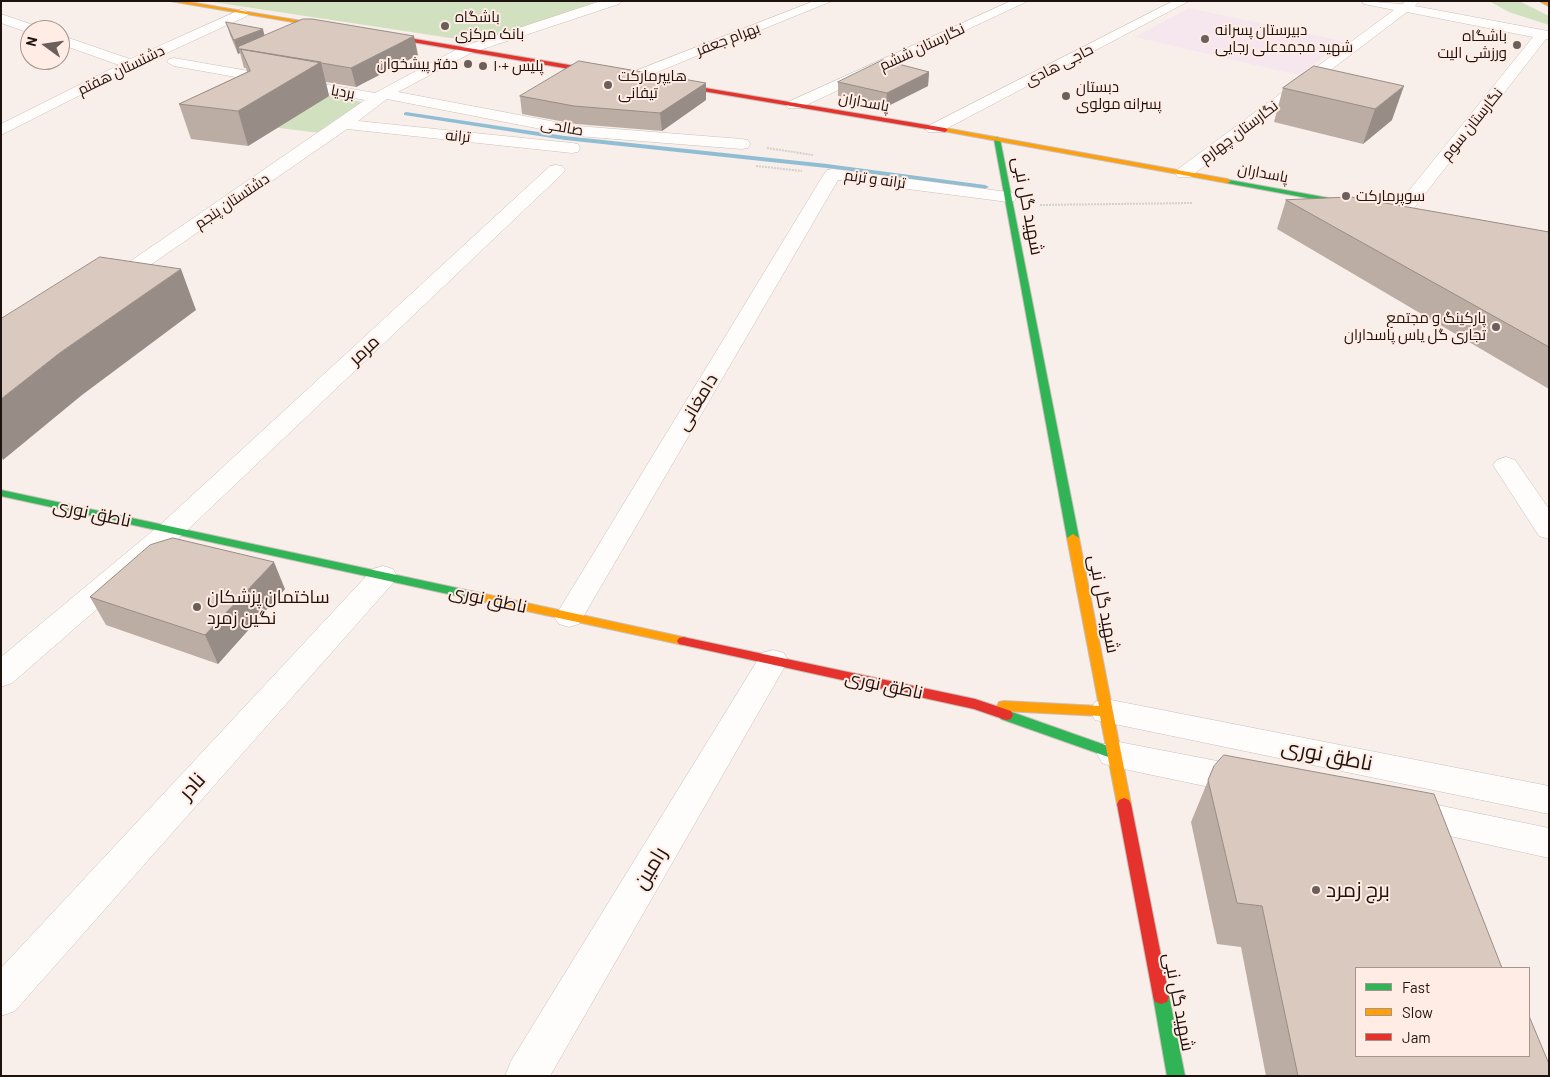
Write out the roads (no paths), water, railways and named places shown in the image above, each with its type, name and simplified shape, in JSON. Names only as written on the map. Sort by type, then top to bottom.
[{"type":"main road","points":[[172,1],[349,30]]},
{"type":"main road","points":[[1543,1],[1549,4]]},
{"type":"main road","name":"پاسداران","points":[[368,33],[934,129],[1364,206]]},
{"type":"main road","name":"شهید گل نبی","points":[[997,140],[1176,1076]]},
{"type":"main road","name":"ناطق نوری","points":[[1,494],[975,704]]},
{"type":"main road","points":[[975,704],[1106,711]]},
{"type":"main road","points":[[975,704],[1114,754]]},
{"type":"street","name":"دشتستان پنجم","points":[[99,291],[382,96],[466,50],[615,1]]},
{"type":"street","name":"بهرام جعفر","points":[[630,78],[826,1]]},
{"type":"street","name":"نگارستان ششم","points":[[794,105],[1022,1]]},
{"type":"street","name":"حاجی هادی","points":[[934,129],[1183,1]]},
{"type":"street","points":[[1368,1],[1410,5],[1546,35]]},
{"type":"street","name":"نگارستان چهارم","points":[[1184,174],[1410,5]]},
{"type":"street","name":"دشتستان هفتم","points":[[1,130],[131,64],[242,13]]},
{"type":"street","points":[[1,18],[20,25]]},
{"type":"street","points":[[294,36],[320,25]]},
{"type":"street","name":"نگارستان سوم","points":[[1400,213],[1546,35]]},
{"type":"street","points":[[70,43],[131,64]]},
{"type":"street","points":[[217,70],[242,58]]},
{"type":"street","name":"بردیا","points":[[174,62],[382,96]]},
{"type":"street","name":"صالحی","points":[[382,96],[577,131],[742,144]]},
{"type":"street","name":"ترانه","points":[[344,124],[572,148]]},
{"type":"street","name":"مرمر","points":[[1,675],[171,530],[556,170]]},
{"type":"street","name":"ترانه و ترنم","points":[[833,174],[1008,196]]},
{"type":"street","name":"دامغانی","points":[[569,616],[833,174]]},
{"type":"street","points":[[1506,465],[1549,530]]},
{"type":"street","name":"نادر","points":[[1,997],[383,576]]},
{"type":"street","name":"رامین","points":[[526,1076],[773,661]]},
{"type":"street","name":"ناطق نوری","points":[[1106,711],[1549,800]]},
{"type":"street","points":[[1114,754],[1278,788]]},
{"type":"street","points":[[1375,807],[1549,843]]},
{"type":"waterway","points":[[406,114],[565,138],[827,166],[985,187]]},
{"type":"place","name":"باشگاه بانک مرکزی","points":[[445,26]]},
{"type":"place","name":"دبیرستان پسرانه شهید مجمدعلی رجایی","points":[[1205,39]]},
{"type":"place","name":"باشگاه ورزشی الیت","points":[[1517,45]]},
{"type":"place","name":"دفتر پیشخوان","points":[[468,64]]},
{"type":"place","name":"پلیس +۱۰","points":[[483,66]]},
{"type":"place","name":"هایپرمارکت تیفانی","points":[[608,85]]},
{"type":"place","name":"دبستان پسرانه مولوی","points":[[1066,96]]},
{"type":"place","name":"سوپرمارکت","points":[[1346,196]]},
{"type":"place","name":"پارکینگ و مجتمع تجاری گل یاس پاسداران","points":[[1496,327]]},
{"type":"place","name":"ساختمان پزشکان نگین زمرد","points":[[197,607]]},
{"type":"place","name":"برج زمرد","points":[[1316,890]]}]
